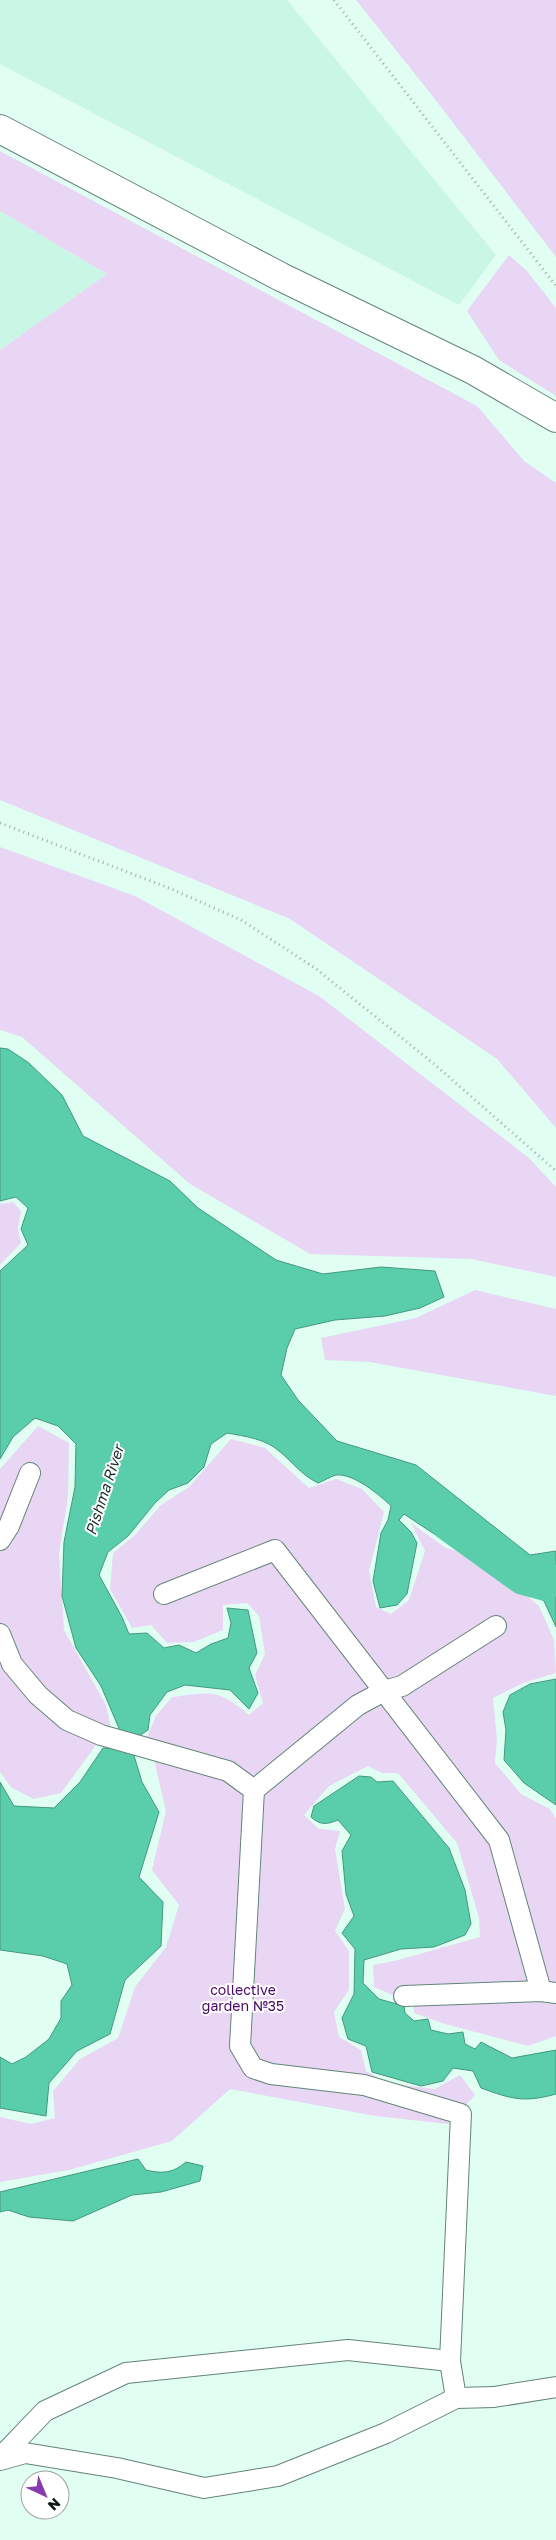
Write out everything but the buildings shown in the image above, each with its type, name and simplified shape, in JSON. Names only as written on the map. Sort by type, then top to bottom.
[{"type":"street","points":[[0,128],[281,277],[473,370],[556,418]]},
{"type":"street","points":[[0,1540],[9,1526],[30,1473]]},
{"type":"street","points":[[164,1594],[275,1550],[499,1840],[548,1992],[404,1996]]},
{"type":"street","points":[[456,2398],[450,2361],[461,2114],[364,2086],[271,2074],[253,2068],[240,2046],[254,1790],[358,1704],[384,1691],[402,1686],[496,1626]]},
{"type":"street","points":[[0,1634],[12,1664],[38,1695],[67,1720],[101,1735],[228,1771],[254,1790]]},
{"type":"street","points":[[0,2459],[45,2411],[126,2373],[348,2350],[450,2361]]},
{"type":"street","points":[[0,2459],[24,2453],[117,2468],[204,2488],[278,2476],[386,2433],[456,2398],[494,2397],[556,2387]]},
{"type":"path","points":[[334,0],[556,286]]},
{"type":"path","points":[[0,823],[169,888],[241,920],[315,968],[433,1063],[556,1171]]},
{"type":"shaded area","points":[[0,0],[287,0],[496,255],[459,305],[0,64]]},
{"type":"shaded area","points":[[0,211],[107,274],[0,350]]},
{"type":"green space","points":[[356,0],[556,0],[556,257],[434,98]]},
{"type":"green space","points":[[0,151],[477,406],[524,461],[556,483],[556,1128],[497,1059],[290,919],[0,800],[0,350],[107,274],[0,211]]},
{"type":"green space","points":[[509,255],[527,271],[556,308],[556,396],[499,360],[467,311]]},
{"type":"green space","points":[[0,847],[135,896],[319,996],[529,1158],[556,1187],[556,1277],[472,1259],[310,1254],[190,1184],[22,1037],[0,1030]]},
{"type":"green space","points":[[13,1202],[21,1211],[18,1228],[21,1243],[0,1265],[0,1204]]},
{"type":"green space","points":[[475,1290],[556,1309],[556,1396],[370,1362],[325,1360],[321,1338],[416,1318]]},
{"type":"green space","name":"collective garden №35","points":[[38,1426],[69,1443],[68,1497],[59,1553],[64,1630],[106,1705],[111,1728],[147,1737],[156,1716],[172,1697],[205,1693],[213,1694],[229,1700],[249,1715],[263,1703],[255,1675],[265,1654],[259,1616],[247,1603],[223,1605],[223,1630],[194,1642],[167,1643],[151,1625],[132,1628],[110,1589],[113,1553],[135,1535],[161,1505],[189,1487],[231,1439],[265,1448],[309,1488],[336,1479],[362,1489],[384,1512],[369,1571],[376,1607],[391,1614],[409,1600],[425,1551],[411,1523],[446,1548],[485,1559],[539,1606],[554,1640],[556,1673],[523,1683],[493,1698],[497,1739],[495,1763],[521,1794],[550,1809],[556,1819],[556,2036],[528,2046],[445,2024],[414,2013],[413,2004],[374,1987],[373,1965],[480,1937],[479,1918],[457,1843],[398,1773],[382,1773],[368,1766],[329,1786],[304,1815],[319,1829],[340,1831],[335,1849],[345,1909],[335,1931],[349,1951],[349,1990],[334,2012],[339,2037],[361,2050],[366,2071],[387,2083],[435,2089],[460,2075],[475,2095],[448,2124],[375,2116],[230,2089],[172,2141],[69,2170],[0,2182],[0,2117],[31,2124],[55,2118],[53,2091],[80,2059],[118,2038],[135,1987],[166,1947],[179,1905],[152,1870],[166,1811],[153,1756],[96,1745],[61,1793],[33,1799],[11,1787],[0,1772],[0,1469]]},
{"type":"water","points":[[0,1048],[8,1049],[29,1063],[62,1095],[83,1136],[170,1181],[198,1208],[276,1260],[323,1274],[381,1267],[435,1271],[444,1297],[420,1308],[385,1316],[335,1320],[295,1329],[287,1348],[281,1375],[298,1400],[337,1441],[416,1465],[530,1555],[556,1551],[556,1627],[544,1601],[527,1590],[486,1550],[448,1543],[404,1514],[399,1520],[411,1532],[417,1543],[407,1594],[397,1605],[380,1608],[373,1581],[381,1533],[388,1520],[391,1506],[373,1491],[350,1477],[336,1475],[318,1483],[306,1476],[274,1447],[254,1439],[227,1433],[211,1444],[204,1467],[188,1483],[169,1490],[155,1503],[128,1536],[108,1552],[99,1575],[129,1634],[147,1633],[164,1648],[179,1645],[196,1653],[211,1644],[228,1638],[231,1623],[227,1608],[248,1610],[257,1653],[249,1668],[258,1693],[249,1709],[230,1690],[185,1685],[167,1692],[150,1715],[148,1730],[136,1738],[121,1733],[101,1686],[76,1648],[62,1596],[64,1542],[75,1487],[76,1444],[58,1426],[35,1418],[13,1437],[0,1459],[0,1271],[28,1245],[21,1229],[28,1208],[16,1197],[0,1201]]},
{"type":"water","points":[[556,1679],[556,1805],[524,1783],[504,1760],[506,1730],[503,1712],[510,1695],[530,1684]]},
{"type":"water","points":[[103,1748],[132,1749],[142,1782],[159,1812],[139,1877],[163,1902],[161,1946],[125,1980],[110,2034],[77,2051],[49,2083],[46,2116],[0,2108],[0,2057],[12,2064],[26,2057],[49,2039],[61,2018],[61,2001],[72,1985],[67,1964],[43,1956],[0,1950],[0,1782],[14,1806],[54,1808],[80,1782]]},
{"type":"water","points":[[359,1776],[371,1777],[377,1782],[393,1781],[449,1848],[465,1890],[471,1924],[465,1935],[434,1947],[401,1949],[364,1960],[363,1983],[379,1999],[404,2006],[405,2013],[414,2021],[428,2019],[431,2030],[448,2034],[463,2032],[465,2044],[475,2049],[481,2042],[512,2058],[556,2050],[556,2094],[526,2099],[501,2095],[481,2088],[473,2071],[453,2068],[443,2081],[421,2086],[372,2072],[366,2046],[348,2039],[342,2018],[354,1994],[355,1949],[342,1933],[354,1916],[346,1894],[342,1851],[351,1835],[338,1820],[323,1823],[317,1822],[311,1817],[314,1806]]},
{"type":"water","points":[[138,2159],[146,2170],[158,2172],[168,2172],[186,2162],[203,2166],[200,2181],[161,2192],[132,2195],[73,2221],[29,2217],[8,2210],[0,2212],[0,2192]]},
{"type":"waterway","name":"Pishma River","points":[[447,1525],[522,1579],[544,1585],[556,1580]]}]
